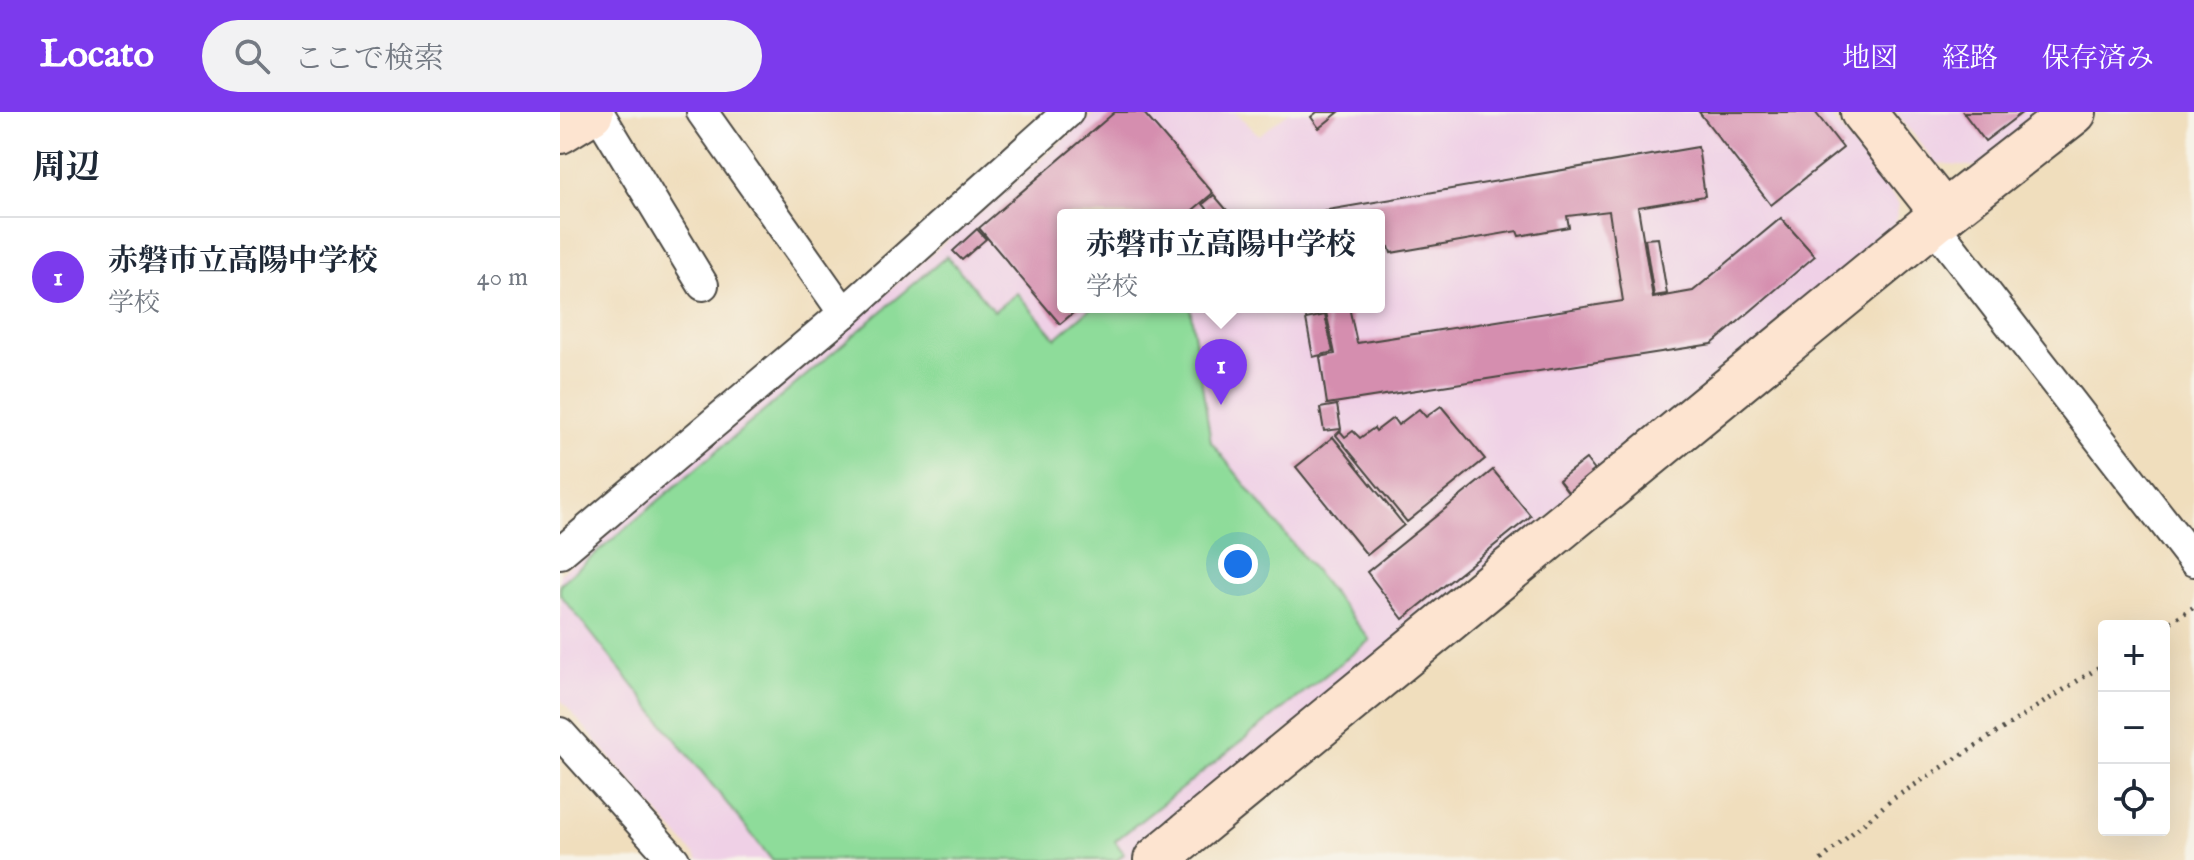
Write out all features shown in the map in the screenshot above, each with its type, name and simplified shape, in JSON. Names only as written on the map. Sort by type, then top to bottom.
[{"type":"street","points":[[560,131],[591,112]]},
{"type":"street","points":[[598,112],[703,285]]},
{"type":"street","points":[[702,112],[844,313]]},
{"type":"street","points":[[560,553],[844,313],[1068,112]]},
{"type":"street","points":[[1863,112],[1938,218],[2194,561]]},
{"type":"street","points":[[1156,860],[1938,218],[2074,112]]},
{"type":"street","points":[[560,733],[674,860]]},
{"type":"path","points":[[2170,622],[2194,607]]},
{"type":"path","points":[[1821,860],[1891,800],[2098,668]]},
{"type":"shaded area","points":[[1096,112],[1235,112],[1259,135],[1289,112],[1827,112],[1899,204],[1892,237],[1129,860],[699,860],[560,699],[560,574]]},
{"type":"shaded area","points":[[1896,112],[2052,112],[1981,167],[1936,163]]},
{"type":"green space","points":[[947,256],[994,311],[1017,293],[1056,338],[1085,313],[1191,313],[1211,442],[1370,640],[1115,841],[1124,854],[1117,860],[772,860],[560,594],[560,584]]},
{"type":"building","points":[[1115,112],[1143,112],[1213,193],[1194,209],[1057,209],[1057,313],[1073,313],[1060,324],[979,228]]},
{"type":"building","points":[[1317,112],[1339,112],[1319,128],[1311,117]]},
{"type":"building","points":[[1699,112],[1815,112],[1843,148],[1771,205]]},
{"type":"building","points":[[1963,112],[2023,112],[1985,141]]},
{"type":"building","points":[[1698,147],[1705,196],[1638,207],[1653,298],[1693,291],[1781,218],[1815,256],[1712,344],[1327,404],[1320,357],[1335,354],[1326,313],[1350,313],[1357,343],[1623,301],[1609,211],[1567,216],[1569,227],[1519,236],[1517,231],[1391,253],[1389,247],[1385,248],[1385,209],[1334,209]]},
{"type":"building","points":[[1214,195],[1226,209],[1207,209],[1203,204]]},
{"type":"building","points":[[977,229],[986,239],[962,260],[953,251]]},
{"type":"building","points":[[1658,238],[1667,294],[1654,296],[1645,239]]},
{"type":"building","points":[[1325,315],[1333,352],[1313,357],[1306,319]]},
{"type":"building","points":[[1337,405],[1341,429],[1324,431],[1320,408]]},
{"type":"building","points":[[1441,406],[1485,459],[1407,522],[1336,435],[1340,431],[1345,437],[1353,431],[1360,438],[1393,418],[1398,425],[1419,409],[1426,417]]},
{"type":"building","points":[[1333,437],[1404,525],[1367,555],[1296,467]]},
{"type":"building","points":[[1586,459],[1596,472],[1569,493],[1559,480]]},
{"type":"building","points":[[1493,470],[1531,516],[1403,619],[1367,572]]},
{"type":"place","name":"赤磐市立高陽中学校","points":[[1221,405]]}]
